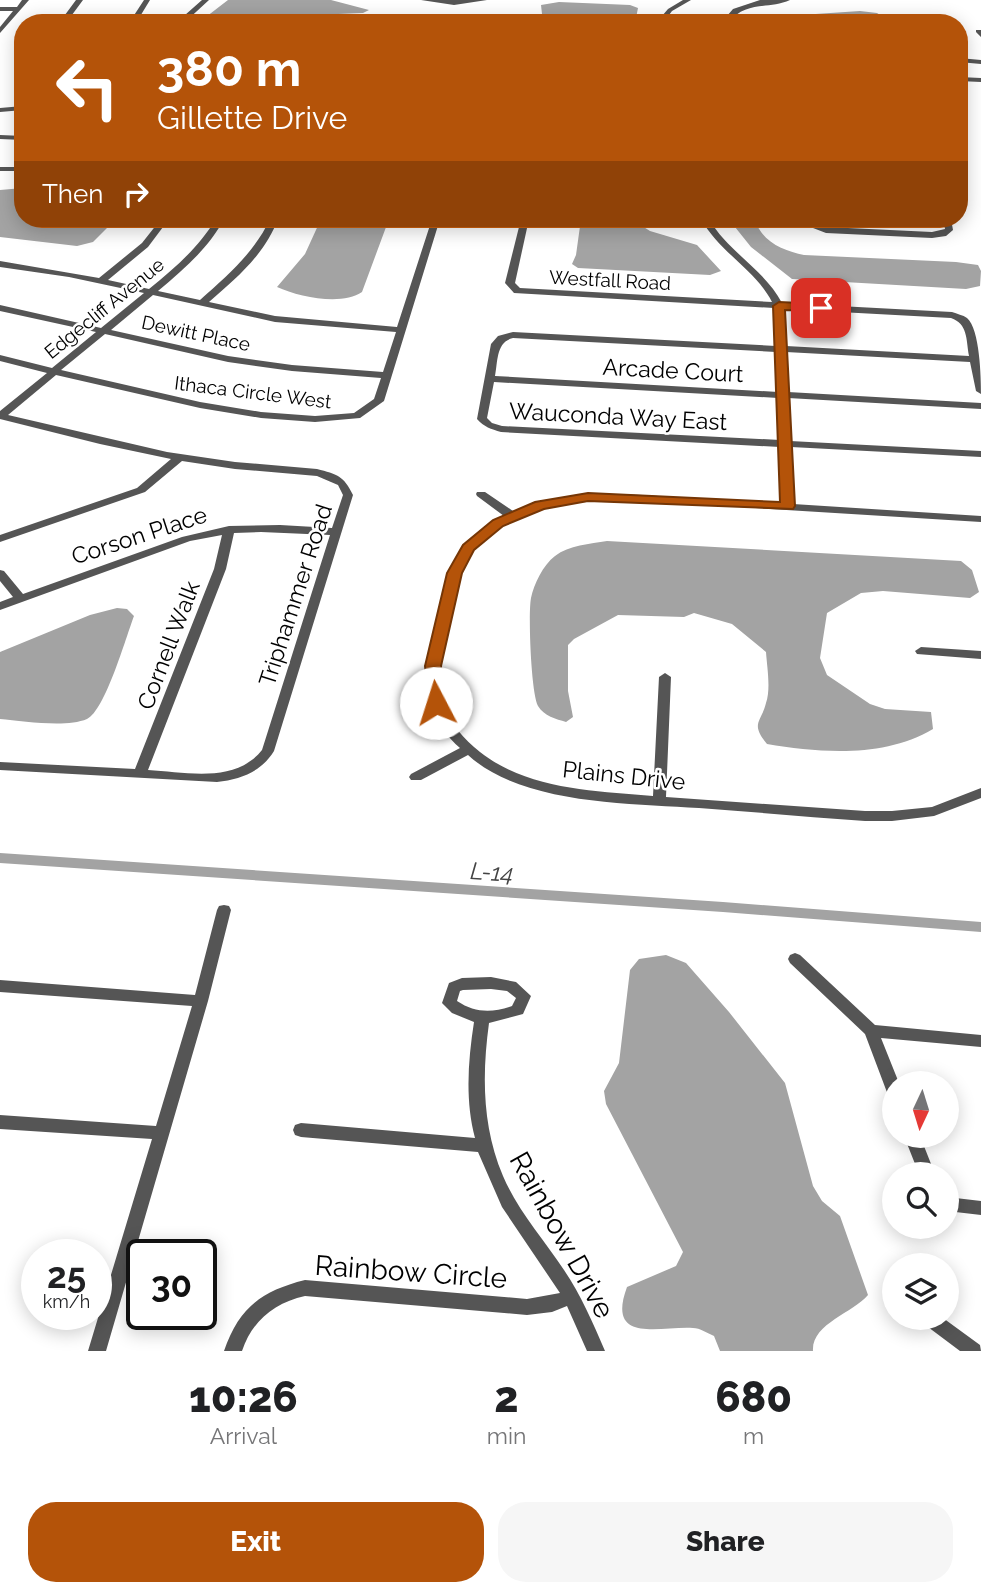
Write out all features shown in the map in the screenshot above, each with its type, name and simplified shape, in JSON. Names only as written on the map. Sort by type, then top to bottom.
[{"type":"street","points":[[0,31],[26,0]]},
{"type":"street","points":[[69,14],[80,0]]},
{"type":"street","points":[[190,14],[206,0]]},
{"type":"street","points":[[424,0],[454,4],[484,0]]},
{"type":"street","points":[[667,14],[688,0]]},
{"type":"street","points":[[730,14],[740,6],[787,0]]},
{"type":"street","points":[[0,9],[18,9]]},
{"type":"street","points":[[102,281],[145,246],[158,228]]},
{"type":"street","name":"Edgecliff Avenue","points":[[0,416],[196,253],[213,228]]},
{"type":"street","points":[[201,304],[246,263],[263,242],[270,228]]},
{"type":"street","name":"Ithaca Circle West","points":[[54,372],[215,408],[331,420],[352,419],[374,408],[433,228]]},
{"type":"street","name":"Westfall Road","points":[[523,228],[510,283],[517,291],[779,306]]},
{"type":"street","points":[[711,228],[722,244],[763,280],[779,306],[788,506]]},
{"type":"street","points":[[821,228],[932,235],[947,232],[947,228]]},
{"type":"street","points":[[0,264],[102,281],[275,319],[401,330]]},
{"type":"street","points":[[779,306],[951,315],[963,319],[968,325],[981,391]]},
{"type":"street","name":"Dewitt Place","points":[[0,308],[249,362],[387,374]]},
{"type":"street","name":"Wauconda Way East","points":[[782,349],[513,335],[498,341],[482,419],[494,428],[785,445]]},
{"type":"street","points":[[782,349],[975,359]]},
{"type":"street","points":[[0,359],[54,372]]},
{"type":"street","name":"Arcade Court","points":[[489,379],[981,406]]},
{"type":"street","name":"Triphammer Road","points":[[0,416],[101,442],[179,458],[320,473],[342,483],[348,495],[264,757],[244,771],[227,776],[0,766]]},
{"type":"street","points":[[785,445],[981,454]]},
{"type":"street","points":[[0,539],[141,490],[179,458]]},
{"type":"street","points":[[481,494],[512,516]]},
{"type":"street","name":"Plains Drive","points":[[981,519],[788,506],[588,497],[540,505],[512,516],[479,536],[460,560],[454,573],[433,666],[433,687],[440,714],[469,749],[491,765],[534,784],[584,795],[892,816],[934,811],[981,793]]},
{"type":"street","name":"Corson Place","points":[[0,606],[186,538],[229,529],[265,527],[337,532]]},
{"type":"street","name":"Cornell Walk","points":[[140,774],[220,569],[229,529]]},
{"type":"street","points":[[0,573],[20,598]]},
{"type":"street","points":[[921,651],[981,654]]},
{"type":"street","points":[[659,801],[666,677]]},
{"type":"street","points":[[416,778],[469,749]]},
{"type":"street","points":[[97,1351],[201,1001],[224,909]]},
{"type":"street","points":[[795,959],[871,1031],[887,1071]]},
{"type":"street","points":[[0,986],[201,1001]]},
{"type":"street","name":"Rainbow Drive","points":[[482,1019],[475,1060],[474,1090],[484,1146],[505,1197],[572,1297],[596,1351]]},
{"type":"street","points":[[871,1031],[981,1041]]},
{"type":"street","points":[[0,1122],[162,1133]]},
{"type":"street","points":[[301,1130],[484,1146]]},
{"type":"street","points":[[959,1205],[981,1208]]},
{"type":"street","name":"Rainbow Circle","points":[[233,1351],[242,1328],[259,1308],[280,1295],[305,1288],[527,1307],[552,1304],[572,1297]]},
{"type":"street","points":[[946,1330],[974,1351]]},
{"type":"shaded area","points":[[228,0],[331,0],[369,10],[363,13],[338,14],[210,14]]},
{"type":"shaded area","points":[[559,2],[630,5],[638,8],[637,14],[542,14],[541,5]]},
{"type":"shaded area","points":[[860,11],[878,14],[816,14]]},
{"type":"shaded area","points":[[14,189],[14,228],[107,228],[93,242],[77,246],[0,237],[0,190]]},
{"type":"shaded area","points":[[317,228],[386,228],[362,292],[354,296],[343,299],[320,298],[277,287],[305,254]]},
{"type":"shaded area","points":[[580,228],[645,228],[697,245],[721,271],[710,275],[578,268],[572,264]]},
{"type":"shaded area","points":[[736,228],[759,228],[774,244],[804,255],[978,265],[981,271],[980,286],[966,289],[792,279],[751,247]]},
{"type":"shaded area","points":[[607,541],[961,561],[972,570],[979,592],[970,598],[883,591],[861,593],[827,613],[820,658],[827,675],[870,704],[885,709],[931,712],[933,729],[894,745],[852,751],[809,750],[767,744],[758,727],[768,691],[766,652],[732,624],[694,613],[684,617],[618,615],[574,639],[568,645],[568,691],[573,717],[566,722],[547,715],[538,706],[532,670],[530,606],[534,587],[547,564],[561,552]]},
{"type":"shaded area","points":[[117,608],[127,609],[134,616],[108,688],[94,713],[87,719],[68,723],[0,719],[0,652],[90,615]]},
{"type":"shaded area","points":[[666,955],[686,963],[785,1083],[813,1186],[822,1201],[840,1216],[868,1295],[819,1333],[813,1351],[720,1351],[714,1336],[701,1330],[639,1328],[624,1317],[622,1305],[627,1287],[676,1266],[683,1252],[606,1104],[604,1091],[619,1063],[630,970],[639,959]]},
{"type":"waterway","name":"L-14","points":[[0,858],[981,927]]},
{"type":"route","points":[[436,703],[433,666],[454,573],[468,548],[479,536],[498,523],[540,505],[588,497],[788,506],[779,306],[821,308]]}]
